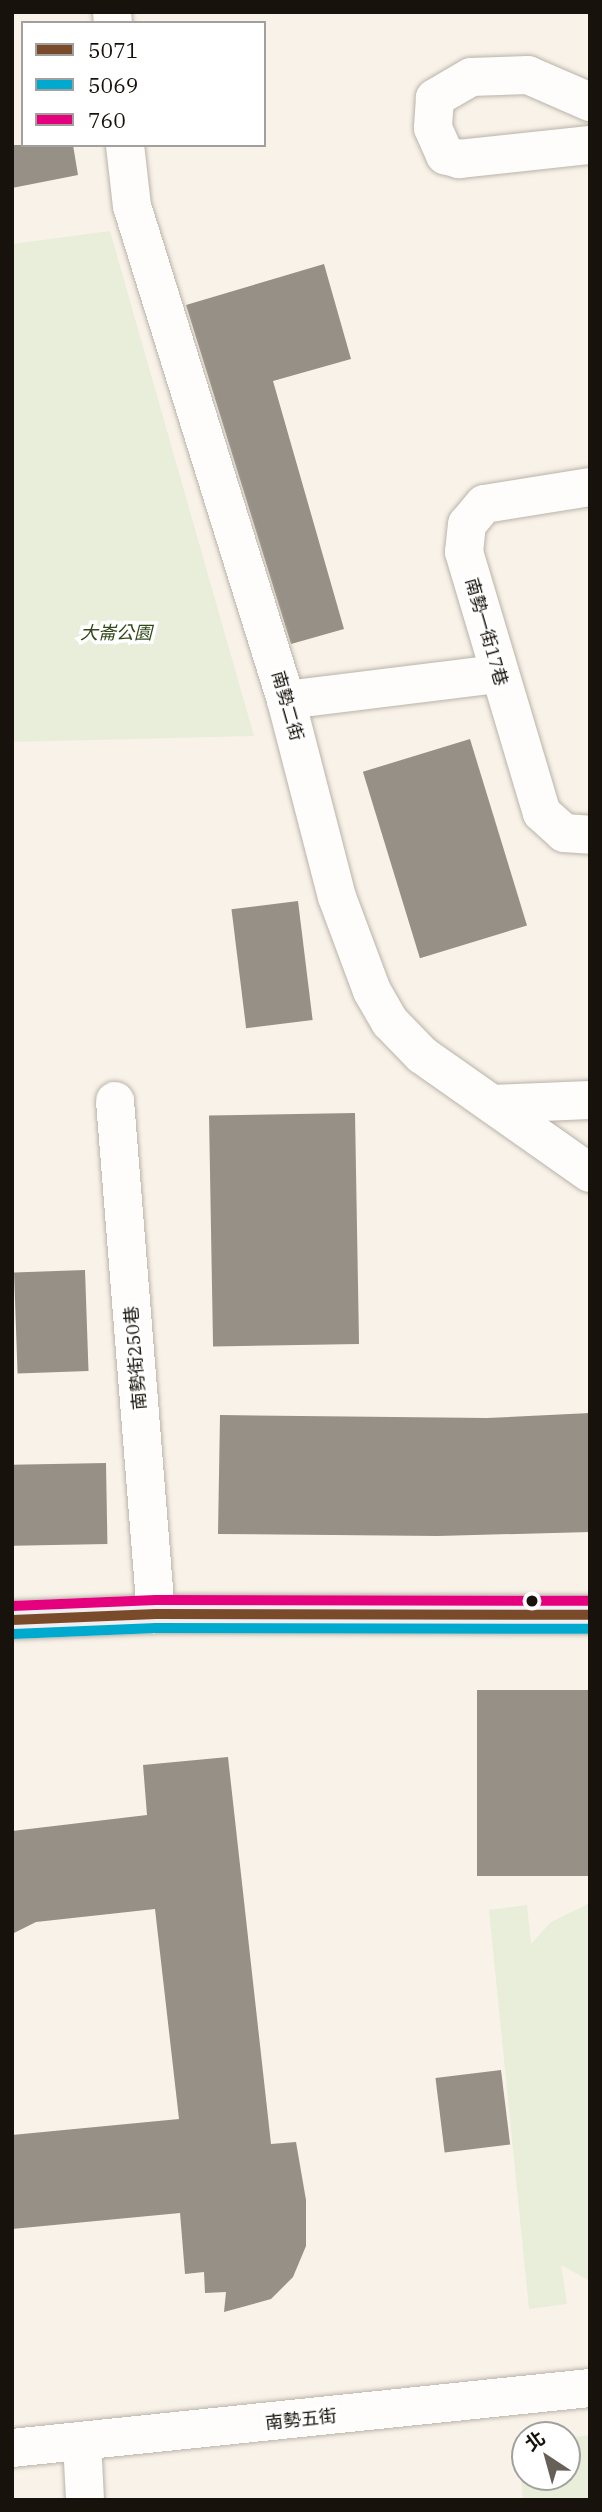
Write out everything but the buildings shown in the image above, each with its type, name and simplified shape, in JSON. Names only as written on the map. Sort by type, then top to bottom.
[{"type":"main road","points":[[12,1619],[156,1614],[590,1615]]},
{"type":"street","points":[[590,102],[528,75],[471,77],[435,98],[433,128],[445,155],[459,159],[590,145]]},
{"type":"street","name":"南勢二街","points":[[125,147],[132,206],[286,699],[337,897],[372,991],[390,1022],[422,1055],[590,1172]]},
{"type":"street","name":"南勢一街17巷","points":[[590,487],[484,504],[467,524],[464,552],[497,674],[542,813],[564,832],[590,835]]},
{"type":"street","points":[[286,699],[497,674]]},
{"type":"street","name":"南勢街250巷","points":[[115,1101],[156,1614]]},
{"type":"street","points":[[492,1104],[590,1101]]},
{"type":"street","name":"南勢五街","points":[[12,2448],[590,2388]]},
{"type":"street","points":[[82,2442],[85,2500]]},
{"type":"green space","name":"大崙公園","points":[[110,231],[254,736],[12,742],[12,244]]},
{"type":"green space","points":[[590,1903],[590,2281],[561,2265],[567,2304],[529,2309],[489,1910],[527,1905],[531,1944],[551,1922]]},
{"type":"green space","points":[[590,2435],[590,2500],[523,2500],[522,2491],[581,2491],[581,2436]]},
{"type":"transit line","name":"760","points":[[12,1606],[156,1600],[590,1601]]},
{"type":"transit line","name":"5071","points":[[12,1620],[156,1614],[590,1615]]},
{"type":"transit line","name":"5069","points":[[13,1634],[156,1628],[590,1629]]}]
